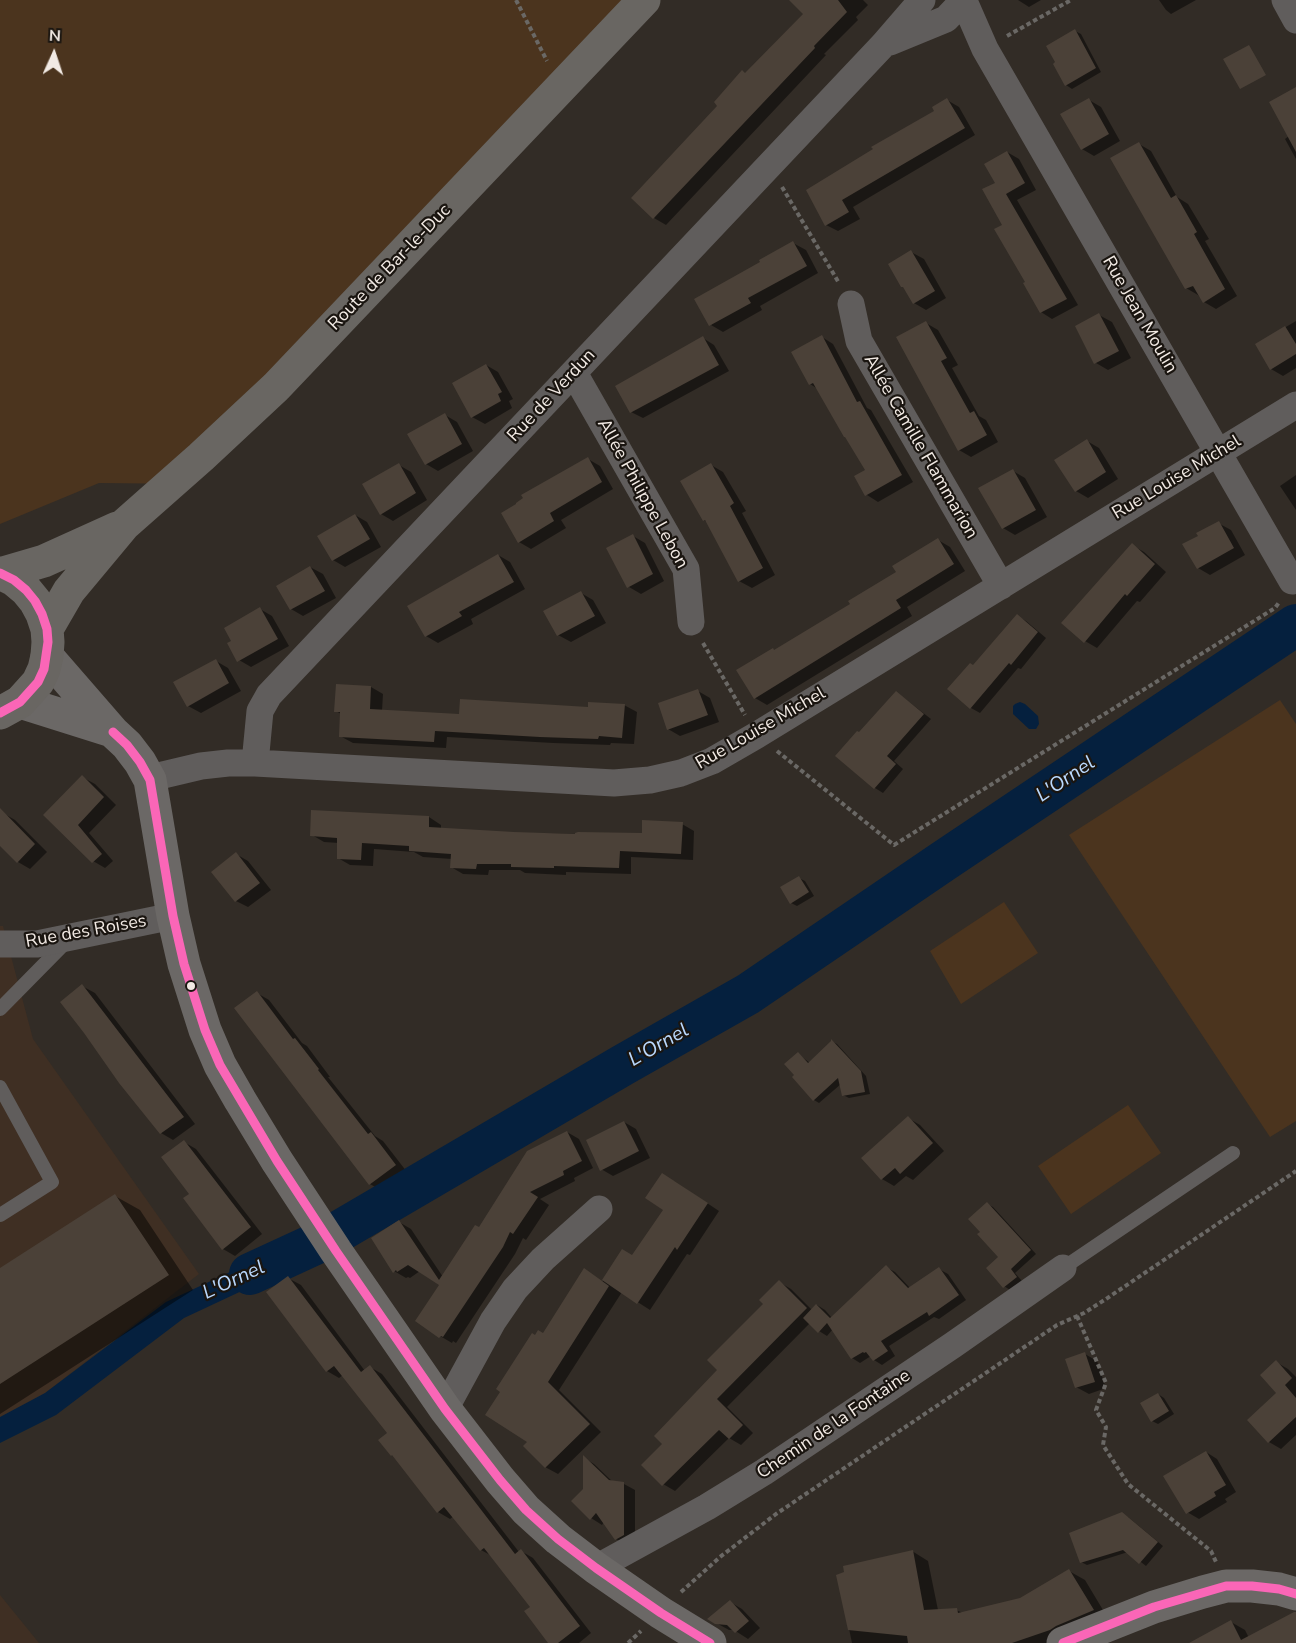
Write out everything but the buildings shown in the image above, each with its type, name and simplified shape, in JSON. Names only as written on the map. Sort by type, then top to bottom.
[{"type":"main road","name":"Route de Bar-le-Duc","points":[[10,707],[38,682],[44,669],[47,642],[69,591],[124,525],[276,387],[644,0]]},
{"type":"main road","name":"Route de Bar-le-Duc","points":[[0,574],[44,561],[124,525]]},
{"type":"main road","points":[[0,574],[14,580],[35,601],[42,614],[47,642]]},
{"type":"street","name":"Rue de Verdun","points":[[255,763],[257,728],[261,711],[269,695],[883,45],[922,0]]},
{"type":"street","points":[[1285,0],[1296,20]]},
{"type":"street","name":"Rue de Verdun","points":[[883,45],[955,4]]},
{"type":"street","name":"Rue Jean Moulin","points":[[955,4],[986,49],[1292,581]]},
{"type":"street","name":"Allée Camille Flammarion","points":[[851,304],[859,341],[1001,586]]},
{"type":"street","name":"Allée Philippe Lebon","points":[[574,373],[686,570],[691,622]]},
{"type":"street","name":"Rue Louise Michel","points":[[150,780],[201,766],[228,763],[614,783],[650,780],[681,773],[712,761],[756,735],[1296,405]]},
{"type":"street","points":[[47,642],[113,732],[140,762],[150,780],[172,916],[184,964],[205,1030],[220,1065],[240,1101],[336,1251],[445,1409],[526,1510],[558,1539],[596,1568],[661,1613],[710,1643]]},
{"type":"street","points":[[10,707],[113,732]]},
{"type":"street","name":"Rue des Roises","points":[[0,944],[37,944],[172,916]]},
{"type":"street","points":[[445,1409],[493,1321],[515,1288],[543,1259],[599,1209]]},
{"type":"street","name":"Chemin de la Fontaine","points":[[596,1568],[707,1507],[764,1472],[1063,1268]]},
{"type":"street","points":[[1063,1643],[1154,1607],[1227,1586],[1279,1589],[1296,1594]]},
{"type":"lane","points":[[0,1009],[69,938]]},
{"type":"lane","points":[[0,1087],[52,1182],[0,1215]]},
{"type":"lane","points":[[1063,1268],[1233,1153]]},
{"type":"path","points":[[516,0],[561,88]]},
{"type":"path","points":[[986,49],[1071,0]]},
{"type":"path","points":[[769,165],[851,304]]},
{"type":"path","points":[[691,622],[756,735],[894,845],[1275,608],[1292,581]]},
{"type":"path","points":[[661,1613],[720,1557],[776,1514],[1057,1325],[1106,1299],[1296,1171]]},
{"type":"path","points":[[1077,1316],[1106,1383],[1096,1410],[1106,1427],[1103,1445],[1128,1484],[1211,1551],[1227,1586]]},
{"type":"shaded area","points":[[0,0],[656,0],[195,484],[99,483],[0,524]]},
{"type":"shaded area","points":[[1280,700],[1296,724],[1296,1121],[1270,1137],[1069,835]]},
{"type":"shaded area","points":[[1004,902],[1038,953],[961,1004],[930,951]]},
{"type":"shaded area","points":[[0,926],[3,926],[33,1039],[199,1274],[0,1428]]},
{"type":"shaded area","points":[[1128,1105],[1161,1153],[1071,1214],[1038,1166]]},
{"type":"shaded area","points":[[0,1595],[39,1643],[0,1643]]},
{"type":"water","points":[[1020,702],[1038,716],[1039,724],[1036,729],[1029,729],[1013,714],[1013,706]]},
{"type":"water","points":[[294,1242],[310,1259],[184,1318],[56,1415],[0,1443],[0,1417],[45,1393],[166,1302]]},
{"type":"waterway","name":"L'Ornel","points":[[250,1274],[326,1239],[748,994],[1296,625]]},
{"type":"transit line","points":[[0,573],[14,580],[35,601],[47,629],[48,642],[44,669],[38,682],[20,702],[0,713]]},
{"type":"transit line","points":[[113,732],[127,745],[150,780],[173,916],[184,964],[205,1030],[220,1065],[277,1161],[445,1409],[526,1510],[558,1539],[596,1568],[661,1613],[710,1643]]},
{"type":"transit line","points":[[1063,1643],[1154,1607],[1226,1586],[1279,1589],[1296,1594]]}]
